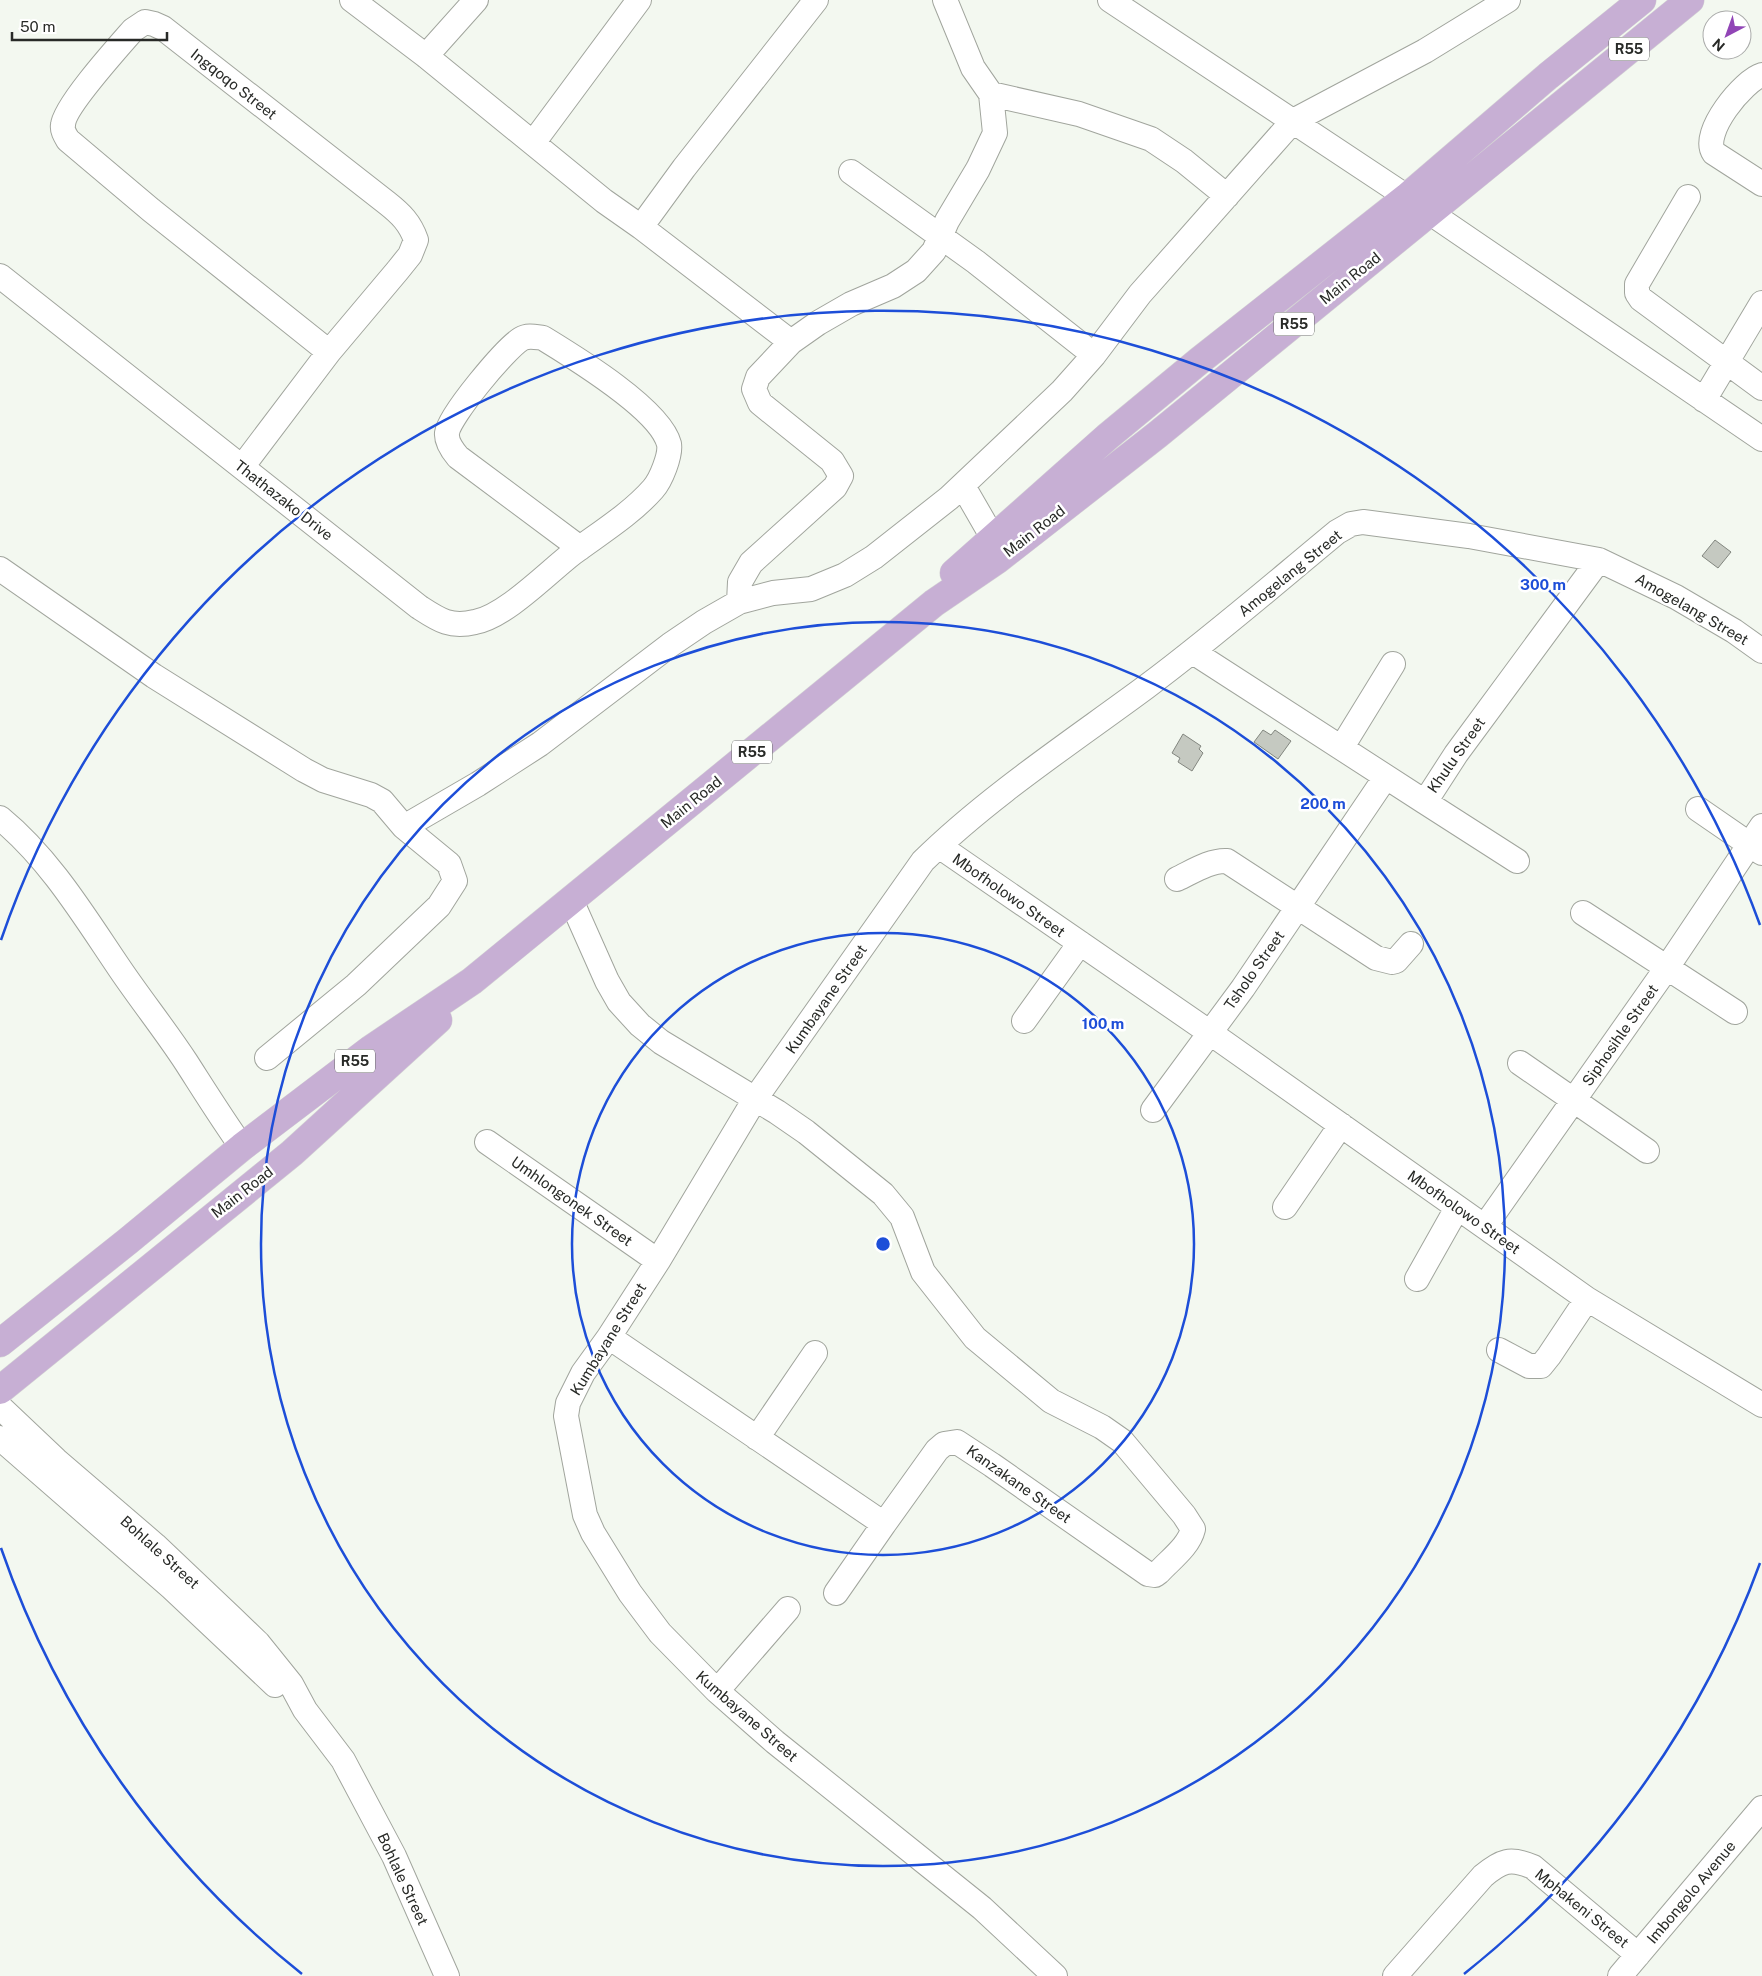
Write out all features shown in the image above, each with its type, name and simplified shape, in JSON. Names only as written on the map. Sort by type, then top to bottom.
[{"type":"main road","name":"Main Road","points":[[934,603],[947,582],[960,567],[1107,437],[1199,360],[1407,197],[1548,76],[1642,0]]},
{"type":"main road","name":"Main Road","points":[[0,1343],[128,1242],[242,1147],[371,1049],[472,981],[934,603],[997,560],[1157,434],[1431,213],[1690,0]]},
{"type":"main road","name":"Main Road","points":[[0,1390],[292,1152],[432,1026],[472,981]]},
{"type":"street","points":[[352,0],[426,56],[604,201],[641,227],[790,342]]},
{"type":"street","points":[[426,56],[476,0]]},
{"type":"street","points":[[534,144],[639,0]]},
{"type":"street","points":[[641,227],[684,168],[816,0]]},
{"type":"street","points":[[738,602],[740,582],[751,563],[835,487],[841,476],[832,461],[760,403],[754,389],[758,377],[790,342],[818,323],[851,304],[893,286],[916,271],[934,251],[947,221],[978,168],[995,132],[991,94],[973,68],[945,0]]},
{"type":"street","points":[[1110,0],[1431,213],[1762,439]]},
{"type":"street","points":[[404,827],[478,784],[540,744],[670,645],[738,602],[773,593],[811,589],[845,575],[874,557],[963,486],[1025,428],[1094,355],[1140,294],[1294,121],[1425,51],[1508,0]]},
{"type":"street","name":"Ingqoqo Street","points":[[242,467],[329,352],[410,254],[416,240],[412,228],[403,216],[387,203],[163,28],[145,22],[133,30],[73,104],[63,125],[68,140],[151,210],[329,352]]},
{"type":"street","points":[[1762,75],[1749,81],[1719,119],[1713,130],[1710,143],[1714,153],[1762,184]]},
{"type":"street","points":[[991,94],[1079,114],[1151,139],[1184,161],[1227,196]]},
{"type":"street","points":[[851,172],[941,236],[1094,355]]},
{"type":"street","points":[[1688,197],[1645,270],[1638,284],[1637,293],[1641,299],[1762,388]]},
{"type":"street","name":"Thathazako Drive","points":[[0,276],[419,607],[443,622],[459,625],[477,622],[499,611],[638,504],[654,487],[664,470],[669,446],[664,430],[653,417],[634,400],[543,338],[530,336],[522,338],[508,350],[459,410],[450,423],[446,434],[450,447],[458,457],[580,548]]},
{"type":"street","points":[[1704,400],[1762,303]]},
{"type":"street","points":[[963,486],[993,538]]},
{"type":"street","name":"Amogelang Street","points":[[894,902],[923,861],[996,798],[1193,652],[1337,532],[1351,524],[1363,522],[1468,536],[1599,560],[1676,597],[1734,631],[1762,651]]},
{"type":"street","name":"Khulu Street","points":[[1193,652],[1342,747],[1385,778],[1425,802],[1456,754],[1599,560]]},
{"type":"street","points":[[0,569],[154,676],[304,770],[323,780],[371,795],[382,801],[404,827],[449,864],[455,880],[439,906],[356,985],[267,1058]]},
{"type":"street","points":[[1342,747],[1393,664]]},
{"type":"street","name":"Tsholo Street","points":[[1209,1032],[1243,988],[1385,778]]},
{"type":"street","points":[[1425,802],[1516,861]]},
{"type":"street","name":"Siphosihle Street","points":[[1485,1226],[1758,841],[1698,809]]},
{"type":"street","points":[[0,818],[22,836],[71,896],[186,1062],[214,1109],[242,1147]]},
{"type":"street","name":"Mbofholowo Street","points":[[939,846],[1209,1032],[1587,1299],[1762,1405]]},
{"type":"street","points":[[1177,879],[1220,860],[1227,861],[1376,958],[1386,962],[1396,960],[1411,944]]},
{"type":"street","points":[[570,900],[606,980],[619,1002],[640,1025],[661,1042],[756,1098]]},
{"type":"street","name":"Kumbayane Street","points":[[894,902],[756,1098],[658,1260],[574,1388],[568,1403],[566,1416],[568,1434],[585,1515],[593,1533],[630,1593],[660,1632],[717,1691],[783,1748],[982,1908],[1055,1976]]},
{"type":"street","name":"Siphosihle Street","points":[[1582,913],[1735,1012]]},
{"type":"street","name":"Mbofholowo Street","points":[[1024,1021],[1080,943]]},
{"type":"street","points":[[1153,1110],[1209,1032]]},
{"type":"street","name":"Siphosihle Street","points":[[1520,1063],[1647,1151]]},
{"type":"street","name":"Kanzakane Street","points":[[756,1098],[806,1132],[883,1194],[902,1217],[923,1272],[975,1338],[1051,1401],[1102,1427],[1122,1441],[1184,1515],[1193,1529],[1189,1539],[1159,1572],[1155,1575],[1148,1574],[957,1442],[944,1444],[937,1450],[836,1593]]},
{"type":"street","points":[[1285,1207],[1341,1125]]},
{"type":"street","name":"Umhlongonek Street","points":[[487,1142],[658,1260]]},
{"type":"street","points":[[1417,1279],[1457,1208]]},
{"type":"street","points":[[1499,1350],[1529,1366],[1540,1366],[1549,1356],[1587,1299]]},
{"type":"street","points":[[609,1337],[884,1524]]},
{"type":"street","points":[[757,1438],[814,1353]]},
{"type":"street","name":"Bohlale Street","points":[[0,1407],[56,1460],[155,1545],[258,1644],[291,1684],[305,1710],[343,1760],[394,1856],[446,1976]]},
{"type":"street","name":"Bohlale Street","points":[[0,1438],[172,1588],[271,1681],[305,1710]]},
{"type":"street","points":[[717,1691],[788,1609]]},
{"type":"street","name":"Imbongolo Avenue","points":[[1620,1976],[1762,1808]]},
{"type":"street","name":"Mphakeni Street","points":[[1395,1976],[1482,1876],[1510,1860],[1532,1867],[1638,1955]]},
{"type":"building","points":[[1715,540],[1731,552],[1718,568],[1702,556]]},
{"type":"building","points":[[1263,730],[1271,735],[1275,730],[1291,741],[1278,759],[1254,742]]},
{"type":"building","points":[[1183,734],[1201,746],[1199,749],[1203,753],[1192,771],[1178,762],[1180,758],[1172,753]]}]
